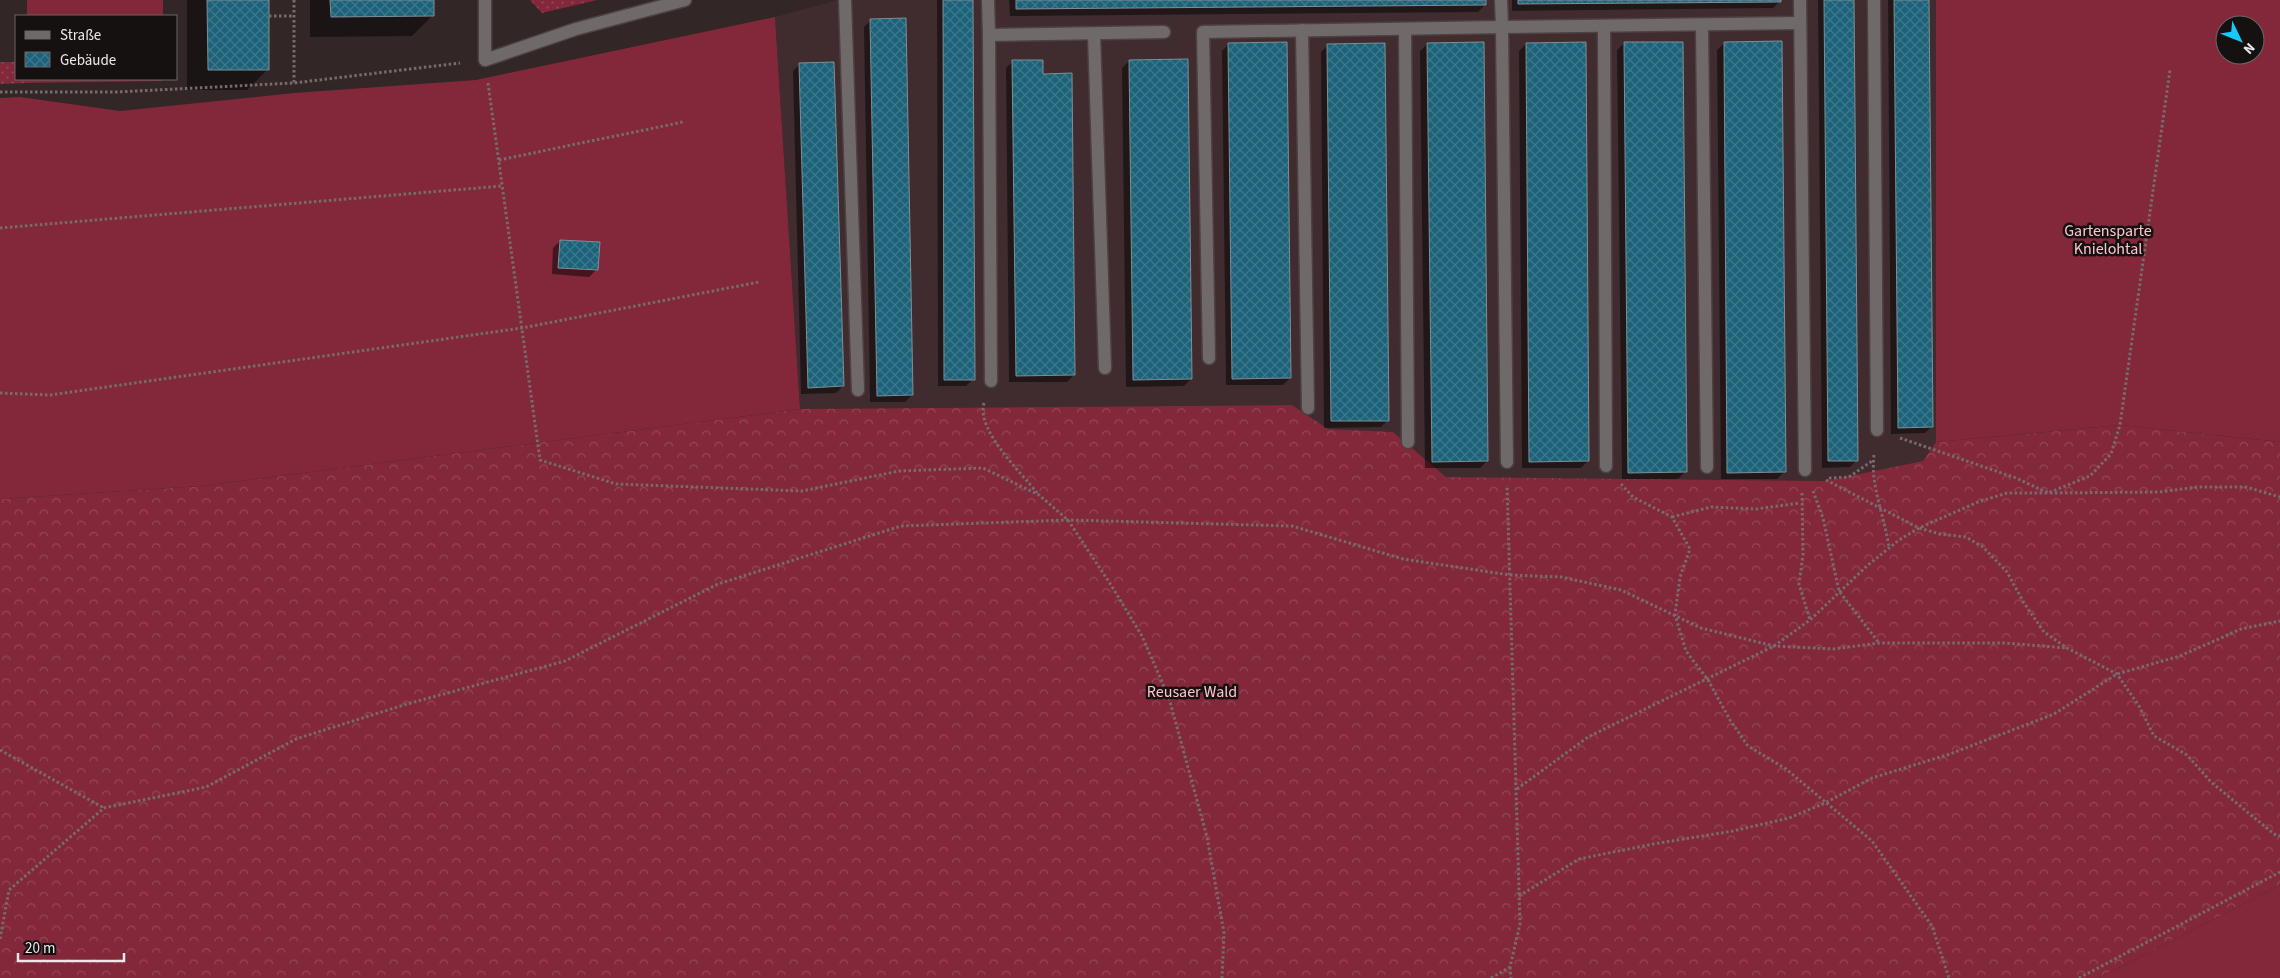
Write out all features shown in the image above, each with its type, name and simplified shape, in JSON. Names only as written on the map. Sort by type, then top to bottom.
[{"type":"street","points":[[485,0],[485,60],[576,29],[686,0]]},
{"type":"street","points":[[845,0],[858,390]]},
{"type":"street","points":[[988,0],[991,381]]},
{"type":"street","points":[[1501,0],[1507,462]]},
{"type":"street","points":[[1800,0],[1804,470]]},
{"type":"street","points":[[1874,0],[1877,430]]},
{"type":"street","points":[[1209,358],[1203,32],[1800,23]]},
{"type":"street","points":[[1702,24],[1707,467]]},
{"type":"street","points":[[1604,26],[1606,466]]},
{"type":"street","points":[[1405,29],[1408,442]]},
{"type":"street","points":[[1302,30],[1308,408]]},
{"type":"street","points":[[989,35],[1164,32]]},
{"type":"street","points":[[1094,34],[1106,368]]},
{"type":"path","points":[[294,0],[294,82]]},
{"type":"path","points":[[269,16],[294,16]]},
{"type":"path","points":[[0,92],[117,92],[294,82],[485,60],[540,460],[616,484],[802,491],[899,471],[983,468],[1039,495]]},
{"type":"path","points":[[1889,548],[1874,484],[1873,460],[1877,430],[2016,478],[2048,493],[2090,476],[2111,454],[2120,425],[2170,70]]},
{"type":"path","points":[[499,160],[683,122]]},
{"type":"path","points":[[0,228],[502,186]]},
{"type":"path","points":[[0,393],[50,395],[522,328],[759,282]]},
{"type":"path","points":[[991,381],[982,410],[994,440],[1039,495],[1068,520],[1142,636],[1169,698],[1207,837],[1224,933],[1222,978]]},
{"type":"path","points":[[1873,460],[1849,477],[1823,479],[1919,528],[1940,534],[1966,537],[1983,548],[2007,572],[2024,603],[2044,632],[2067,648],[2117,674],[2139,706],[2154,736],[2187,755],[2211,782],[2274,834],[2280,836]]},
{"type":"path","points":[[1507,462],[1520,924],[1510,967],[1511,978]]},
{"type":"path","points":[[1606,466],[1633,497],[1672,517],[1690,549],[1680,577],[1675,615],[1686,651],[1708,680],[1730,720],[1748,746],[1786,769],[1872,841],[1932,926],[1949,978]]},
{"type":"path","points":[[1804,470],[1800,504],[1803,555],[1799,584],[1810,620]]},
{"type":"path","points":[[1804,470],[1823,518],[1839,591],[1879,643]]},
{"type":"path","points":[[1516,789],[1588,737],[1708,680],[1774,646],[1810,620],[1839,591],[1889,548],[1919,528],[1978,502],[2007,493],[2159,492],[2198,487],[2246,487],[2280,497]]},
{"type":"path","points":[[1672,517],[1712,507],[1756,509],[1800,504]]},
{"type":"path","points":[[0,939],[9,890],[104,808],[206,787],[296,739],[407,704],[565,660],[718,584],[901,526],[1068,520],[1292,526],[1403,559],[1510,575],[1560,577],[1621,590],[1701,628],[1774,646],[1834,649],[1879,643],[2005,643],[2067,648]]},
{"type":"path","points":[[1519,896],[1579,859],[1652,844],[1734,831],[1790,818],[1825,803],[1872,778],[1950,754],[2054,714],[2117,674],[2180,656],[2241,629],[2280,621]]},
{"type":"path","points":[[0,750],[104,808]]},
{"type":"path","points":[[2078,978],[2280,872]]},
{"type":"path","points":[[1491,978],[1510,967]]},
{"type":"shaded area","points":[[838,0],[1936,0],[1936,442],[1923,461],[1825,481],[1446,477],[1393,432],[1328,429],[1292,405],[800,409],[775,17]]},
{"type":"green space","points":[[27,0],[163,0],[163,15],[27,15]]},
{"type":"green space","points":[[530,0],[597,0],[542,13]]},
{"type":"green space","name":"Gartensparte Knielohtal","points":[[1936,0],[2280,0],[2280,442],[2120,425],[1936,442]]},
{"type":"green space","points":[[775,17],[800,409],[201,486],[0,499],[0,98],[20,97],[120,111],[294,93],[476,80]]},
{"type":"green space","points":[[0,62],[15,62],[15,80],[27,80],[27,83],[0,84]]},
{"type":"green space","points":[[27,80],[162,80],[162,81],[27,83]]},
{"type":"green space","name":"Reusaer Wald","points":[[1292,405],[1328,429],[1393,432],[1446,477],[1825,481],[1923,461],[1936,442],[2120,425],[2280,442],[2280,885],[2099,978],[0,978],[0,499],[201,486],[800,409]]},
{"type":"green space","points":[[2280,885],[2280,978],[2099,978]]},
{"type":"building","points":[[207,0],[269,0],[269,70],[208,70]]},
{"type":"building","points":[[330,0],[434,0],[434,16],[331,17]]},
{"type":"building","points":[[943,0],[973,0],[975,380],[944,380]]},
{"type":"building","points":[[1016,0],[1486,0],[1486,5],[1016,9]]},
{"type":"building","points":[[1518,0],[1781,0],[1781,2],[1518,4]]},
{"type":"building","points":[[1824,0],[1854,0],[1858,461],[1828,461]]},
{"type":"building","points":[[1894,0],[1929,0],[1933,427],[1898,428]]},
{"type":"building","points":[[906,18],[913,395],[877,396],[870,19]]},
{"type":"building","points":[[1782,41],[1786,472],[1727,473],[1724,42]]},
{"type":"building","points":[[1287,42],[1291,378],[1232,379],[1228,43]]},
{"type":"building","points":[[1484,42],[1488,461],[1432,462],[1427,43]]},
{"type":"building","points":[[1586,42],[1589,461],[1529,462],[1526,43]]},
{"type":"building","points":[[1624,42],[1683,42],[1687,472],[1628,473]]},
{"type":"building","points":[[1385,43],[1389,421],[1331,421],[1327,44]]},
{"type":"building","points":[[1188,59],[1192,379],[1133,380],[1129,60]]},
{"type":"building","points":[[1012,60],[1043,60],[1043,74],[1072,73],[1075,375],[1016,376]]},
{"type":"building","points":[[834,62],[844,386],[808,388],[799,63]]},
{"type":"building","points":[[560,240],[600,242],[598,270],[558,268]]}]
